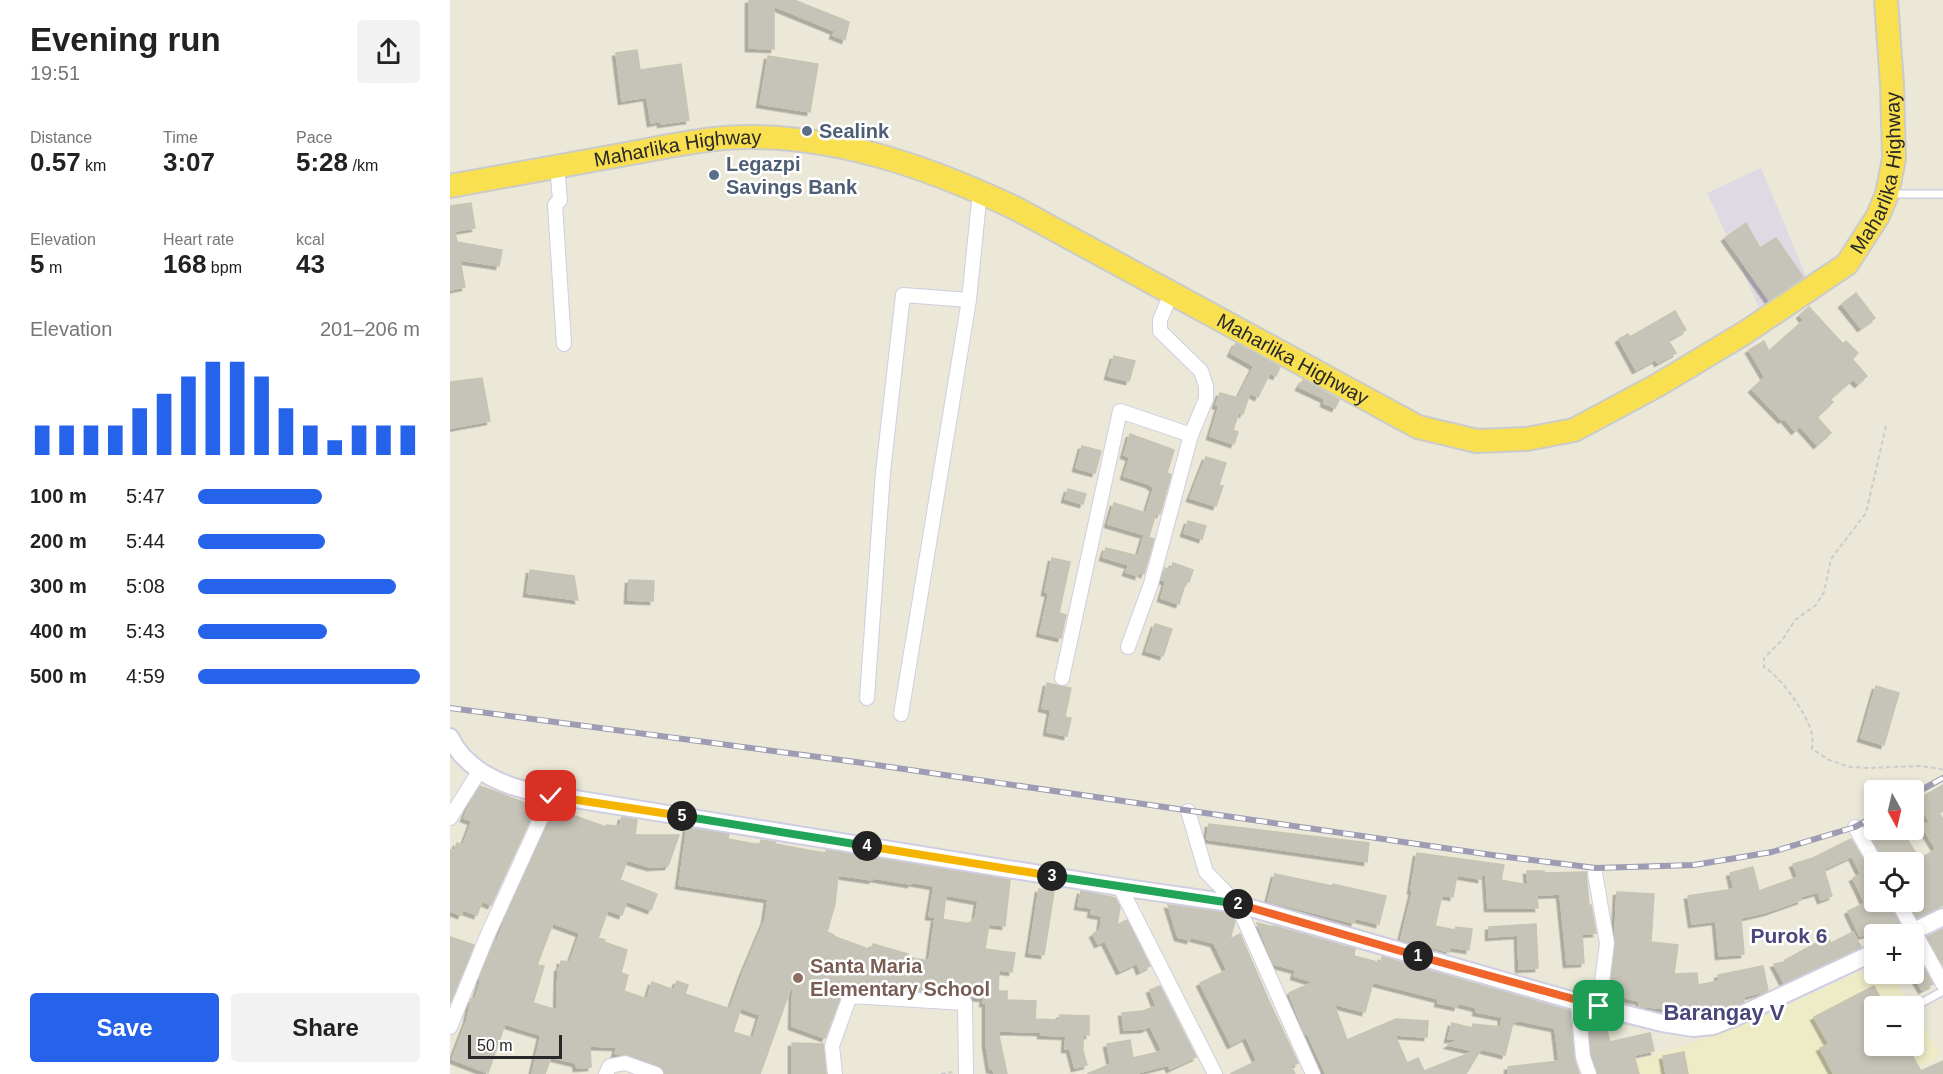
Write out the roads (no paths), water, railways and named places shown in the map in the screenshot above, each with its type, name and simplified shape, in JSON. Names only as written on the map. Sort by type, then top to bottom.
[{"type":"highway","name":"Maharlika Highway","points":[[450,186],[724,138],[778,138],[870,153],[918,167],[980,191],[1015,208],[1418,428],[1477,441],[1527,439],[1574,430],[1658,385],[1746,332],[1847,264],[1878,216],[1887,194],[1894,159],[1886,0]]},
{"type":"street","points":[[557,166],[560,200],[555,205],[564,344]]},
{"type":"street","points":[[901,714],[969,300],[980,191]]},
{"type":"street","points":[[1128,647],[1151,584],[1191,435],[1206,399],[1206,386],[1201,371],[1160,331],[1160,320],[1171,294]]},
{"type":"street","points":[[867,698],[883,472],[903,295],[969,300]]},
{"type":"street","points":[[1062,678],[1120,411],[1191,435]]},
{"type":"street","points":[[450,737],[456,751],[497,782],[551,796],[1238,904],[1578,1002],[1662,1023],[1693,1028],[1713,1026],[1736,1017],[1864,957]]},
{"type":"street","points":[[450,818],[480,770]]},
{"type":"street","points":[[450,1027],[462,995],[551,796]]},
{"type":"street","points":[[1188,811],[1206,872],[1238,904],[1313,1074]]},
{"type":"street","points":[[1855,827],[1869,852]]},
{"type":"street","points":[[1595,873],[1607,943],[1599,1006]]},
{"type":"street","points":[[1119,887],[1215,1074]]},
{"type":"street","points":[[1924,926],[1943,917]]},
{"type":"street","points":[[1924,954],[1943,984]]},
{"type":"street","points":[[835,1074],[832,1046],[850,996],[964,1003],[966,1074]]},
{"type":"street","points":[[1578,1002],[1583,1057],[1589,1074]]},
{"type":"street","points":[[606,1074],[610,1066],[625,1063],[656,1074]]},
{"type":"lane","points":[[1887,194],[1943,194]]},
{"type":"lane","points":[[1924,1002],[1943,992]]},
{"type":"railway","points":[[450,708],[856,762],[1499,856],[1596,868],[1694,865],[1772,852],[1855,827],[1864,822]]},
{"type":"railway","points":[[1924,788],[1943,778]]},
{"type":"place","name":"Sealink","points":[[807,131]]},
{"type":"place","name":"Legazpi Savings Bank","points":[[714,175]]},
{"type":"place","name":"Santa Maria Elementary School","points":[[798,978]]},
{"type":"district","name":"Purok 6","points":[[1789,935]]},
{"type":"district","name":"Barangay V","points":[[1724,1012]]}]
